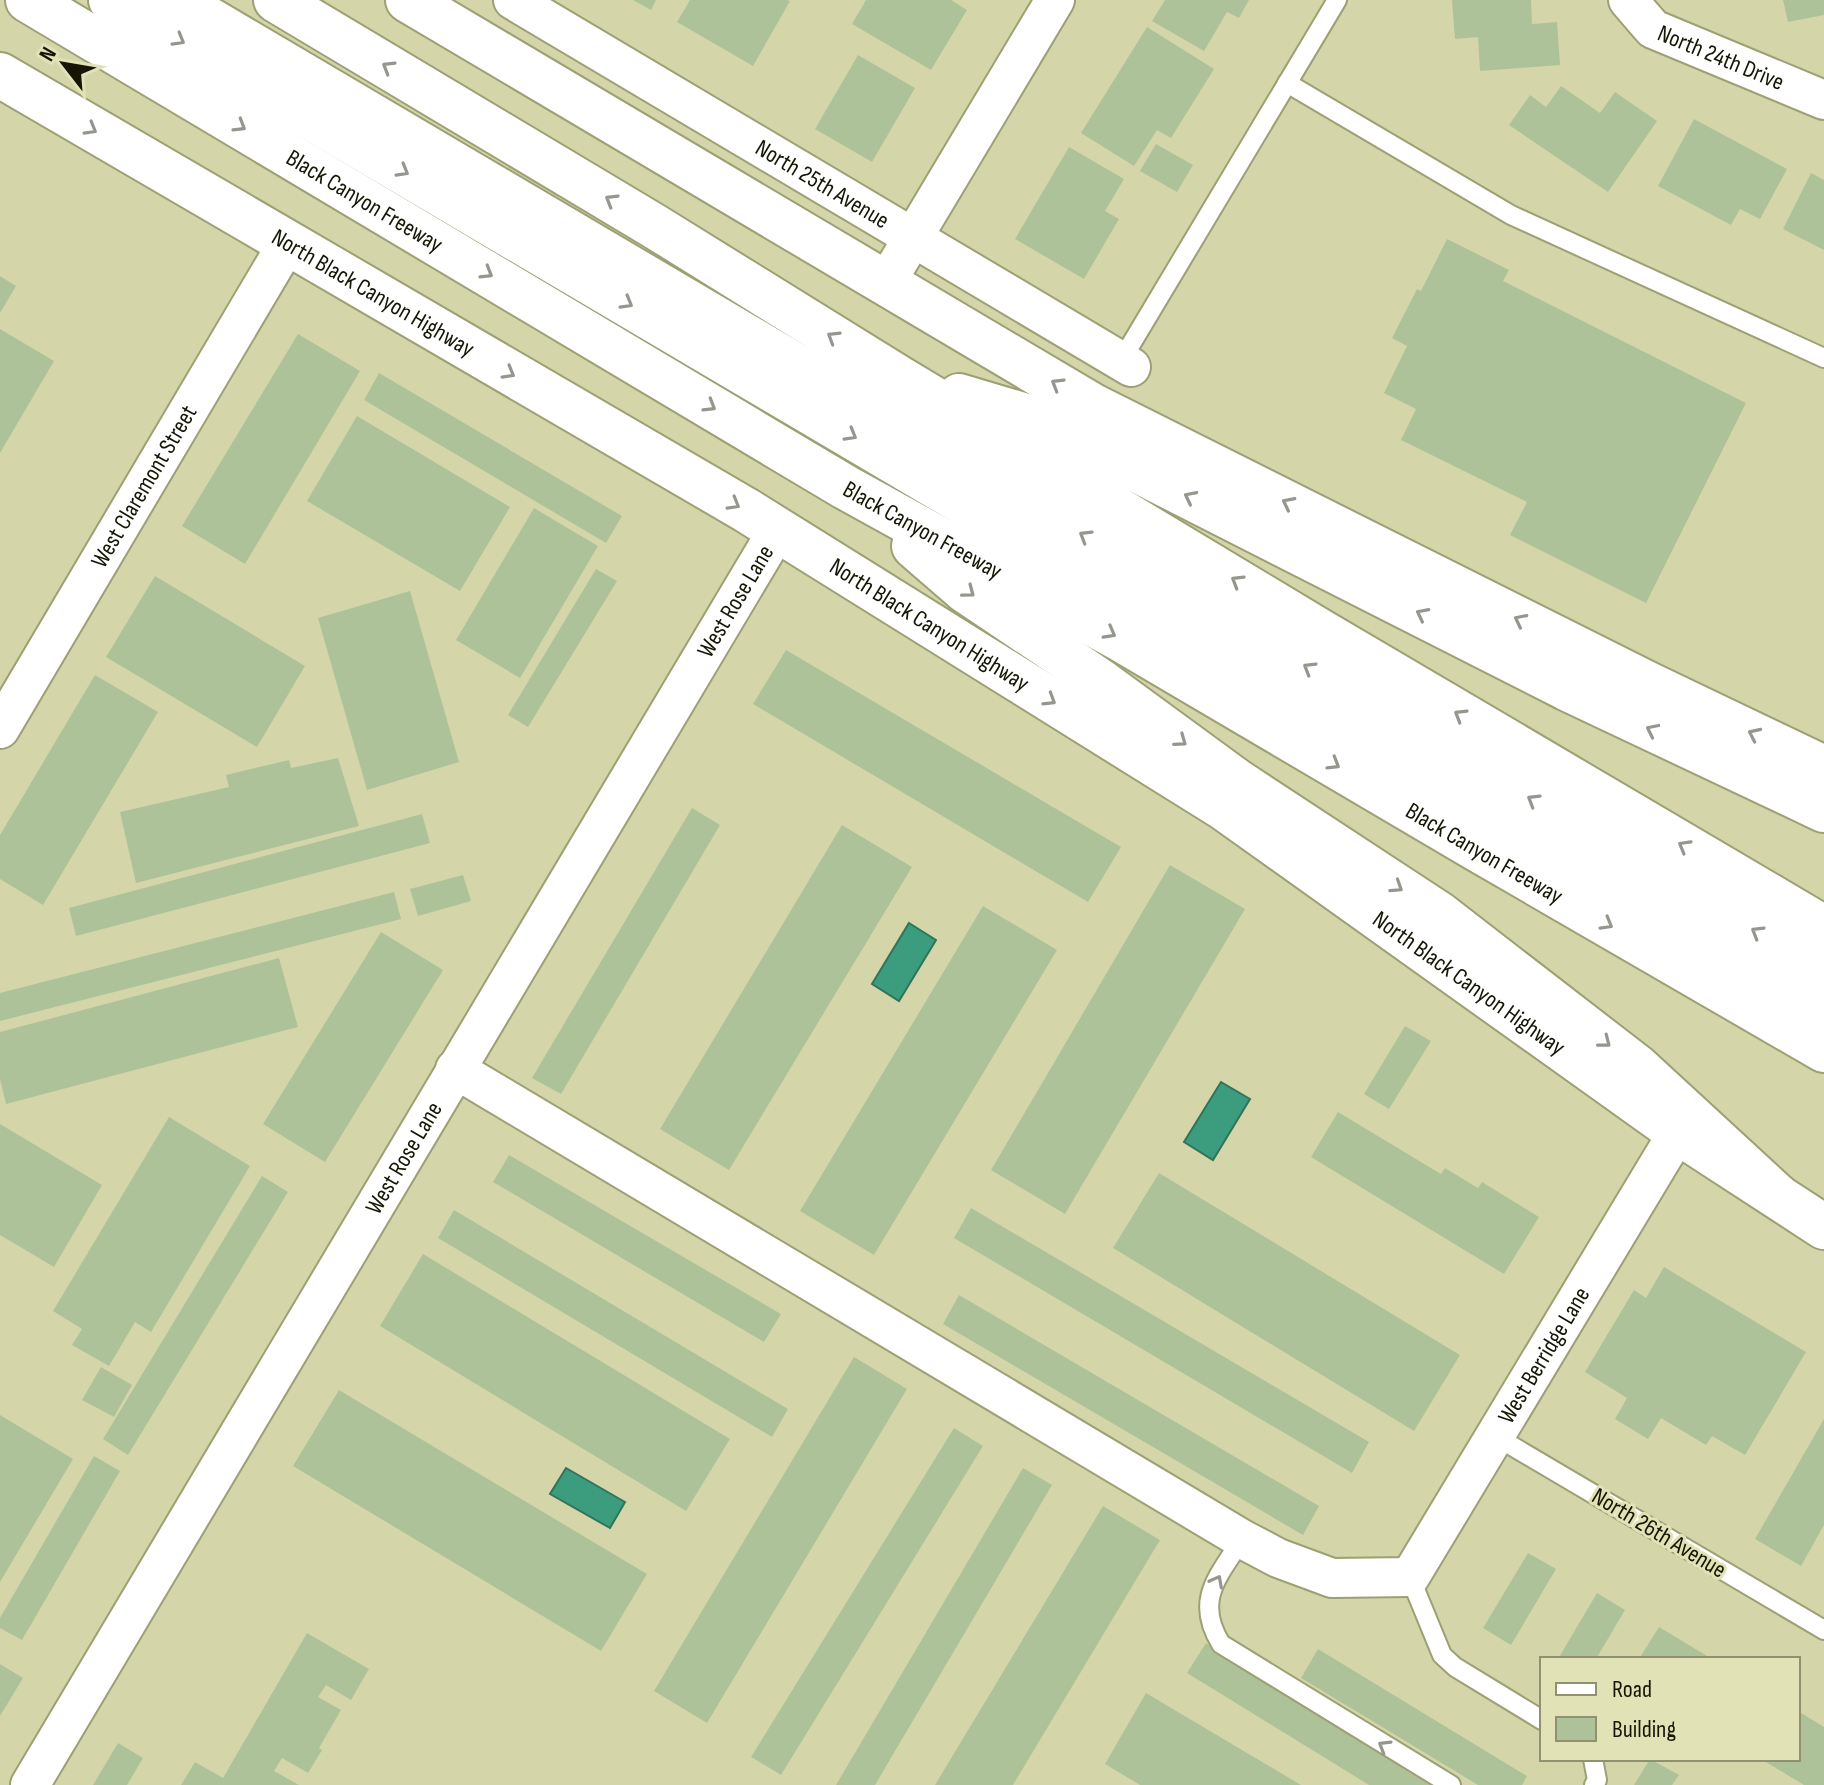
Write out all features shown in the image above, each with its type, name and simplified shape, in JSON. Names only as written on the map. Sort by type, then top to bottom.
[{"type":"main road","name":"Black Canyon Freeway","points":[[28,0],[845,487],[1122,640],[1824,1050]]},
{"type":"main road","points":[[111,0],[1824,1010]]},
{"type":"main road","points":[[176,0],[1824,972]]},
{"type":"main road","points":[[276,0],[1516,748],[1824,928]]},
{"type":"main road","points":[[408,0],[887,281],[1093,406],[1650,685],[1824,768]]},
{"type":"main road","name":"North Black Canyon Highway","points":[[0,75],[746,510],[1224,808],[1678,1132],[1824,1227]]},
{"type":"main road","points":[[899,378],[1036,419],[1566,688],[1824,810]]},
{"type":"main road","points":[[845,487],[966,591],[1100,681],[1238,782],[1439,914],[1637,1067],[1776,1195]]},
{"type":"street","name":"North 25th Avenue","points":[[513,0],[1126,364]]},
{"type":"street","points":[[887,281],[1055,0]]},
{"type":"street","name":"North 24th Drive","points":[[1628,0],[1653,29],[1824,100]]},
{"type":"street","name":"West Claremont Street","points":[[0,729],[287,244]]},
{"type":"street","name":"West Rose Lane","points":[[30,1785],[777,531]]},
{"type":"street","points":[[455,1069],[1242,1539],[1278,1558],[1332,1578],[1410,1577]]},
{"type":"street","name":"West Berridge Lane","points":[[1410,1577],[1678,1132]]},
{"type":"lane","points":[[1126,364],[1337,0]]},
{"type":"lane","points":[[1287,83],[1511,215],[1824,358]]},
{"type":"lane","name":"North 26th Avenue","points":[[1495,1436],[1824,1630]]},
{"type":"lane","points":[[1242,1539],[1211,1588],[1208,1603],[1209,1617],[1221,1644],[1451,1785]]},
{"type":"lane","points":[[1410,1577],[1442,1655],[1455,1667],[1540,1719]]},
{"type":"lane","points":[[1593,1761],[1597,1780],[1594,1785]]},
{"type":"shaded area","points":[[909,923],[936,940],[899,1001],[872,984]]},
{"type":"shaded area","points":[[1221,1082],[1250,1099],[1213,1160],[1184,1142]]},
{"type":"shaded area","points":[[566,1468],[625,1502],[610,1528],[550,1494]]},
{"type":"building","points":[[633,0],[656,0],[651,10]]},
{"type":"building","points":[[690,0],[790,1],[753,66],[677,22]]},
{"type":"building","points":[[866,0],[951,0],[967,10],[931,70],[852,24]]},
{"type":"building","points":[[1165,0],[1249,0],[1239,18],[1227,12],[1204,51],[1152,21]]},
{"type":"building","points":[[1452,0],[1531,0],[1532,24],[1557,22],[1560,65],[1480,71],[1478,37],[1455,39]]},
{"type":"building","points":[[1783,0],[1824,0],[1824,15],[1788,22]]},
{"type":"building","points":[[1147,27],[1214,69],[1171,138],[1157,130],[1134,166],[1081,133]]},
{"type":"building","points":[[858,55],[915,88],[872,162],[815,129]]},
{"type":"building","points":[[1561,86],[1600,113],[1615,92],[1657,121],[1608,192],[1509,125],[1530,95],[1546,107]]},
{"type":"building","points":[[1694,119],[1787,169],[1760,219],[1740,209],[1731,225],[1658,186]]},
{"type":"building","points":[[1156,144],[1193,165],[1177,192],[1140,171]]},
{"type":"building","points":[[1069,147],[1124,179],[1105,211],[1119,219],[1084,279],[1015,239]]},
{"type":"building","points":[[1811,173],[1824,180],[1824,250],[1783,229]]},
{"type":"building","points":[[1447,239],[1509,270],[1503,281],[1746,403],[1646,603],[1510,535],[1527,502],[1401,440],[1416,409],[1384,393],[1407,346],[1392,338],[1417,289],[1421,291]]},
{"type":"building","points":[[0,276],[16,286],[0,313]]},
{"type":"building","points":[[0,329],[54,361],[0,453]]},
{"type":"building","points":[[298,334],[360,371],[245,564],[182,526]]},
{"type":"building","points":[[379,373],[622,516],[606,543],[364,400]]},
{"type":"building","points":[[357,416],[510,507],[460,591],[307,501]]},
{"type":"building","points":[[534,508],[598,546],[520,678],[456,640]]},
{"type":"building","points":[[596,569],[617,581],[528,727],[508,715]]},
{"type":"building","points":[[155,576],[305,666],[257,747],[106,657]]},
{"type":"building","points":[[410,591],[459,762],[367,790],[318,618]]},
{"type":"building","points":[[786,650],[1121,847],[1088,902],[753,704]]},
{"type":"building","points":[[95,675],[158,712],[43,905],[0,879],[0,835]]},
{"type":"building","points":[[338,758],[359,826],[136,883],[120,812],[229,787],[226,775],[289,760],[291,768]]},
{"type":"building","points":[[692,808],[720,825],[561,1094],[532,1078]]},
{"type":"building","points":[[422,814],[430,843],[76,936],[69,908]]},
{"type":"building","points":[[842,825],[912,867],[729,1170],[660,1129]]},
{"type":"building","points":[[1170,865],[1245,909],[1065,1214],[991,1170]]},
{"type":"building","points":[[463,875],[471,901],[418,916],[410,889]]},
{"type":"building","points":[[394,892],[401,919],[0,1021],[0,993]]},
{"type":"building","points":[[983,906],[1057,950],[874,1255],[800,1211]]},
{"type":"building","points":[[381,932],[443,970],[325,1162],[263,1124]]},
{"type":"building","points":[[279,958],[298,1027],[6,1104],[0,1079],[0,1032]]},
{"type":"building","points":[[1405,1026],[1431,1041],[1389,1109],[1364,1094]]},
{"type":"building","points":[[1338,1112],[1441,1174],[1445,1168],[1478,1188],[1482,1182],[1539,1217],[1504,1274],[1311,1157]]},
{"type":"building","points":[[169,1117],[250,1166],[151,1332],[135,1322],[109,1366],[72,1345],[82,1329],[53,1311]]},
{"type":"building","points":[[0,1124],[102,1185],[54,1267],[0,1235]]},
{"type":"building","points":[[509,1155],[781,1314],[764,1342],[493,1182]]},
{"type":"building","points":[[1159,1173],[1460,1355],[1414,1431],[1113,1248]]},
{"type":"building","points":[[262,1176],[288,1192],[128,1455],[103,1439]]},
{"type":"building","points":[[971,1208],[1369,1442],[1352,1473],[954,1238]]},
{"type":"building","points":[[454,1210],[788,1409],[772,1437],[438,1238]]},
{"type":"building","points":[[423,1254],[730,1439],[686,1511],[380,1326]]},
{"type":"building","points":[[1664,1267],[1806,1352],[1745,1455],[1712,1436],[1706,1445],[1661,1418],[1648,1439],[1615,1419],[1627,1398],[1585,1372],[1634,1290],[1646,1298]]},
{"type":"building","points":[[959,1295],[1319,1506],[1303,1535],[943,1324]]},
{"type":"building","points":[[854,1357],[907,1389],[707,1723],[654,1691]]},
{"type":"building","points":[[101,1367],[132,1385],[114,1417],[82,1400]]},
{"type":"building","points":[[339,1390],[647,1574],[601,1651],[293,1466]]},
{"type":"building","points":[[0,1415],[73,1459],[0,1582]]},
{"type":"building","points":[[1824,1419],[1824,1525],[1801,1566],[1755,1539]]},
{"type":"building","points":[[954,1428],[983,1446],[781,1775],[751,1757]]},
{"type":"building","points":[[94,1456],[120,1471],[22,1640],[0,1628],[0,1618]]},
{"type":"building","points":[[1023,1468],[1052,1485],[875,1785],[836,1785]]},
{"type":"building","points":[[1103,1506],[1160,1540],[1013,1785],[935,1785]]},
{"type":"building","points":[[1528,1553],[1556,1569],[1511,1645],[1483,1628]]},
{"type":"building","points":[[1597,1593],[1625,1610],[1597,1657],[1559,1657]]},
{"type":"building","points":[[1659,1627],[1709,1657],[1640,1657]]},
{"type":"building","points":[[307,1633],[369,1669],[351,1700],[326,1685],[318,1697],[341,1710],[319,1748],[322,1750],[308,1773],[282,1758],[274,1771],[299,1785],[181,1785],[195,1762],[223,1778]]},
{"type":"building","points":[[1206,1643],[1436,1785],[1369,1785],[1187,1673]]},
{"type":"building","points":[[1318,1649],[1527,1776],[1522,1785],[1478,1785],[1301,1678]]},
{"type":"building","points":[[0,1664],[23,1678],[0,1716]]},
{"type":"building","points":[[1146,1693],[1301,1785],[1140,1785],[1105,1764]]},
{"type":"building","points":[[1800,1712],[1824,1727],[1824,1785],[1804,1785],[1764,1761],[1800,1761]]},
{"type":"building","points":[[118,1743],[143,1758],[127,1785],[93,1785]]},
{"type":"building","points":[[1649,1761],[1679,1775],[1672,1785],[1634,1785]]}]
